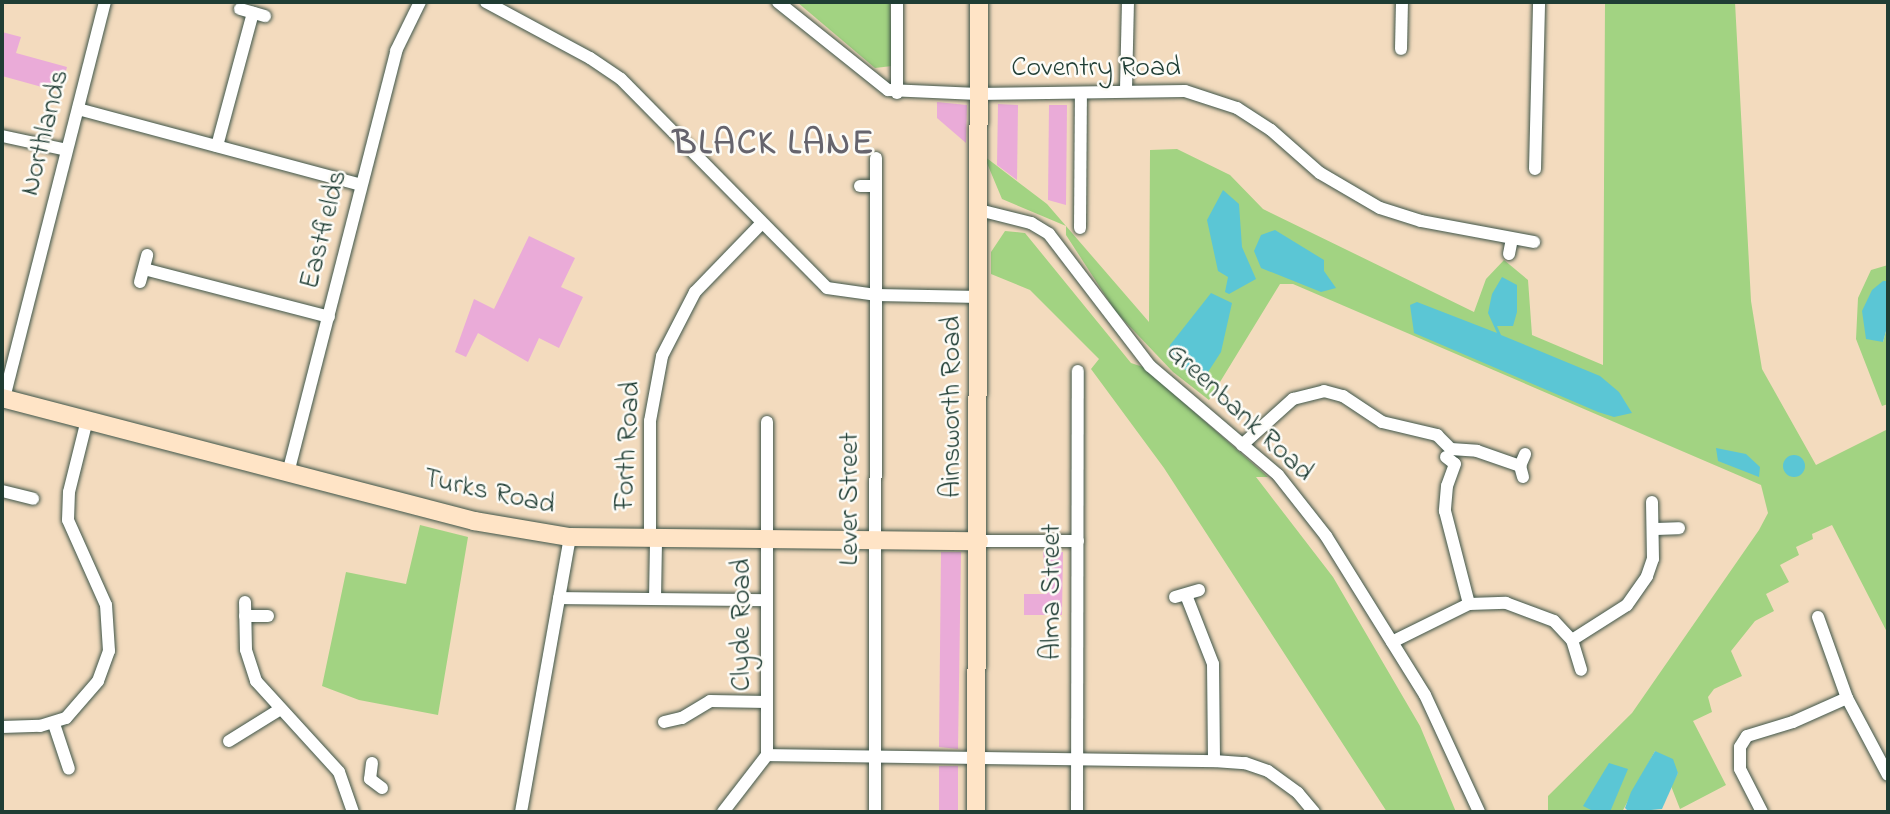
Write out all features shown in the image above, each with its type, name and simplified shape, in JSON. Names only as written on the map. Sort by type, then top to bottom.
[{"type":"street","name":"Northlands","points":[[3,398],[105,2]]},
{"type":"street","name":"Eastfields","points":[[288,474],[396,51],[420,2]]},
{"type":"street","points":[[486,2],[607,68],[827,288],[876,295],[979,297]]},
{"type":"street","points":[[778,2],[862,74],[897,93],[897,2]]},
{"type":"street","name":"Ainsworth Road","points":[[976,812],[979,2]]},
{"type":"street","points":[[1126,89],[1128,2]]},
{"type":"street","points":[[1401,48],[1402,2]]},
{"type":"street","points":[[1535,169],[1539,2]]},
{"type":"street","points":[[217,146],[252,12]]},
{"type":"street","name":"Coventry Road","points":[[897,93],[1081,93],[1126,89],[1185,91],[1219,100],[1271,130],[1320,173],[1380,208],[1421,221],[1534,242]]},
{"type":"street","points":[[1080,228],[1081,93]]},
{"type":"street","points":[[78,109],[361,185]]},
{"type":"street","points":[[2,136],[67,150]]},
{"type":"street","name":"Lever Street","points":[[875,812],[876,158]]},
{"type":"street","points":[[860,186],[876,186]]},
{"type":"street","name":"Greenbank Road","points":[[979,209],[1031,223],[1049,234],[1150,366],[1278,475],[1326,536],[1425,695],[1479,812]]},
{"type":"street","name":"Forth Road","points":[[655,599],[650,421],[662,356],[695,292],[761,224]]},
{"type":"street","points":[[1509,254],[1512,239]]},
{"type":"street","points":[[140,282],[147,255]]},
{"type":"street","points":[[144,269],[329,317]]},
{"type":"street","name":"Alma Street","points":[[1077,812],[1078,371]]},
{"type":"street","points":[[1242,445],[1293,399],[1324,391],[1343,396],[1382,422],[1437,435],[1446,457],[1455,464],[1447,485],[1445,511],[1469,604]]},
{"type":"street","name":"Turks Road","points":[[3,398],[474,521],[570,537],[979,541]]},
{"type":"street","points":[[2,727],[54,724],[75,710],[89,694],[109,651],[106,604],[68,520],[69,492],[87,420]]},
{"type":"street","name":"Clyde Road","points":[[767,422],[767,755]]},
{"type":"street","points":[[1446,457],[1477,451],[1523,466]]},
{"type":"street","points":[[2,491],[33,499]]},
{"type":"street","points":[[1572,640],[1610,618],[1638,590],[1653,559],[1655,529],[1652,502]]},
{"type":"street","points":[[1655,529],[1679,528]]},
{"type":"street","points":[[521,812],[570,537]]},
{"type":"street","points":[[979,541],[1078,541]]},
{"type":"street","points":[[1187,594],[1213,664],[1214,761]]},
{"type":"street","points":[[559,598],[767,600]]},
{"type":"street","points":[[245,602],[250,667],[279,710],[332,763],[346,787],[353,812]]},
{"type":"street","points":[[1392,642],[1469,604],[1506,603],[1532,609],[1554,621],[1572,640],[1581,670]]},
{"type":"street","points":[[245,616],[268,615]]},
{"type":"street","points":[[1818,617],[1817,640],[1888,775]]},
{"type":"street","points":[[1762,812],[1740,769],[1740,747],[1747,736],[1794,722],[1847,698]]},
{"type":"street","points":[[664,722],[682,718],[710,701],[767,702]]},
{"type":"street","points":[[229,741],[254,734],[279,710]]},
{"type":"street","points":[[54,724],[69,769]]},
{"type":"street","points":[[723,812],[767,755],[875,754],[976,759],[1245,762],[1268,771],[1298,793],[1314,812]]},
{"type":"street","points":[[370,779],[372,762]]},
{"type":"street","points":[[346,787],[370,779]]},
{"type":"street","points":[[370,779],[382,788]]},
{"type":"green space","points":[[797,2],[890,2],[892,66],[875,68]]},
{"type":"green space","points":[[1605,2],[1735,2],[1751,301],[1762,369],[1816,465],[1888,429],[1888,634],[1832,525],[1812,534],[1813,539],[1796,547],[1799,555],[1780,565],[1789,582],[1766,594],[1774,611],[1755,621],[1731,651],[1742,676],[1714,689],[1708,697],[1712,712],[1693,721],[1726,785],[1680,809],[1671,786],[1678,773],[1655,751],[1622,812],[1548,812],[1548,796],[1632,713],[1759,530],[1768,513],[1761,485],[1293,284],[1280,284],[1209,400],[1173,372],[1116,312],[1066,235],[1066,226],[1149,322],[1150,150],[1177,149],[1230,175],[1263,209],[1474,312],[1486,279],[1504,260],[1528,280],[1532,335],[1603,365]]},
{"type":"green space","points":[[984,156],[1047,204],[1066,226],[1002,199]]},
{"type":"green space","points":[[1005,231],[1025,233],[1131,363],[1143,367],[1268,477],[1256,477],[1333,577],[1420,726],[1456,812],[1387,812],[1164,468],[1091,369],[1099,359],[1030,290],[991,274],[991,252]]},
{"type":"green space","points":[[1888,265],[1888,281],[1883,281],[1883,342],[1888,324],[1888,404],[1882,406],[1856,339],[1858,298],[1871,270]]},
{"type":"green space","points":[[420,525],[468,537],[438,715],[359,700],[322,686],[346,572],[406,584]]},
{"type":"water","points":[[1223,190],[1239,204],[1242,247],[1256,279],[1229,294],[1225,292],[1228,277],[1218,271],[1207,220]]},
{"type":"water","points":[[1275,230],[1324,260],[1324,271],[1336,288],[1321,292],[1261,268],[1254,251],[1261,235]]},
{"type":"water","points":[[1502,277],[1517,285],[1517,312],[1513,326],[1497,326],[1501,335],[1600,376],[1619,392],[1632,413],[1614,417],[1598,412],[1414,333],[1410,305],[1417,302],[1497,333],[1488,313],[1492,294]]},
{"type":"water","points":[[1883,281],[1888,281],[1888,324],[1883,342],[1866,339],[1862,311],[1872,290]]},
{"type":"water","points":[[1211,293],[1232,303],[1221,352],[1201,383],[1168,355],[1170,345]]},
{"type":"water","points":[[1716,448],[1746,454],[1760,467],[1759,477],[1718,461]]},
{"type":"water","points":[[1794,455],[1802,458],[1805,466],[1802,474],[1794,477],[1786,474],[1783,466],[1786,458]]},
{"type":"water","points":[[1655,751],[1673,759],[1678,773],[1662,809],[1629,812],[1625,808],[1631,792]]},
{"type":"water","points":[[1609,763],[1628,769],[1610,812],[1595,812],[1583,806]]},
{"type":"building","points":[[2,32],[21,37],[16,53],[67,67],[60,92],[2,76]]},
{"type":"building","points":[[937,102],[967,105],[966,143],[937,118]]},
{"type":"building","points":[[998,104],[1018,105],[1017,180],[997,165]]},
{"type":"building","points":[[1049,105],[1067,105],[1066,205],[1048,200]]},
{"type":"building","points":[[529,236],[575,258],[561,287],[583,297],[559,348],[539,338],[528,362],[478,333],[466,357],[455,352],[474,299],[494,309]]},
{"type":"building","points":[[941,552],[961,552],[958,749],[939,747]]},
{"type":"building","points":[[1043,552],[1063,552],[1062,615],[1024,615],[1024,594],[1047,594]]},
{"type":"building","points":[[939,766],[958,766],[958,812],[939,812]]},
{"type":"district","name":"BLACK LANE","points":[[774,145]]}]
